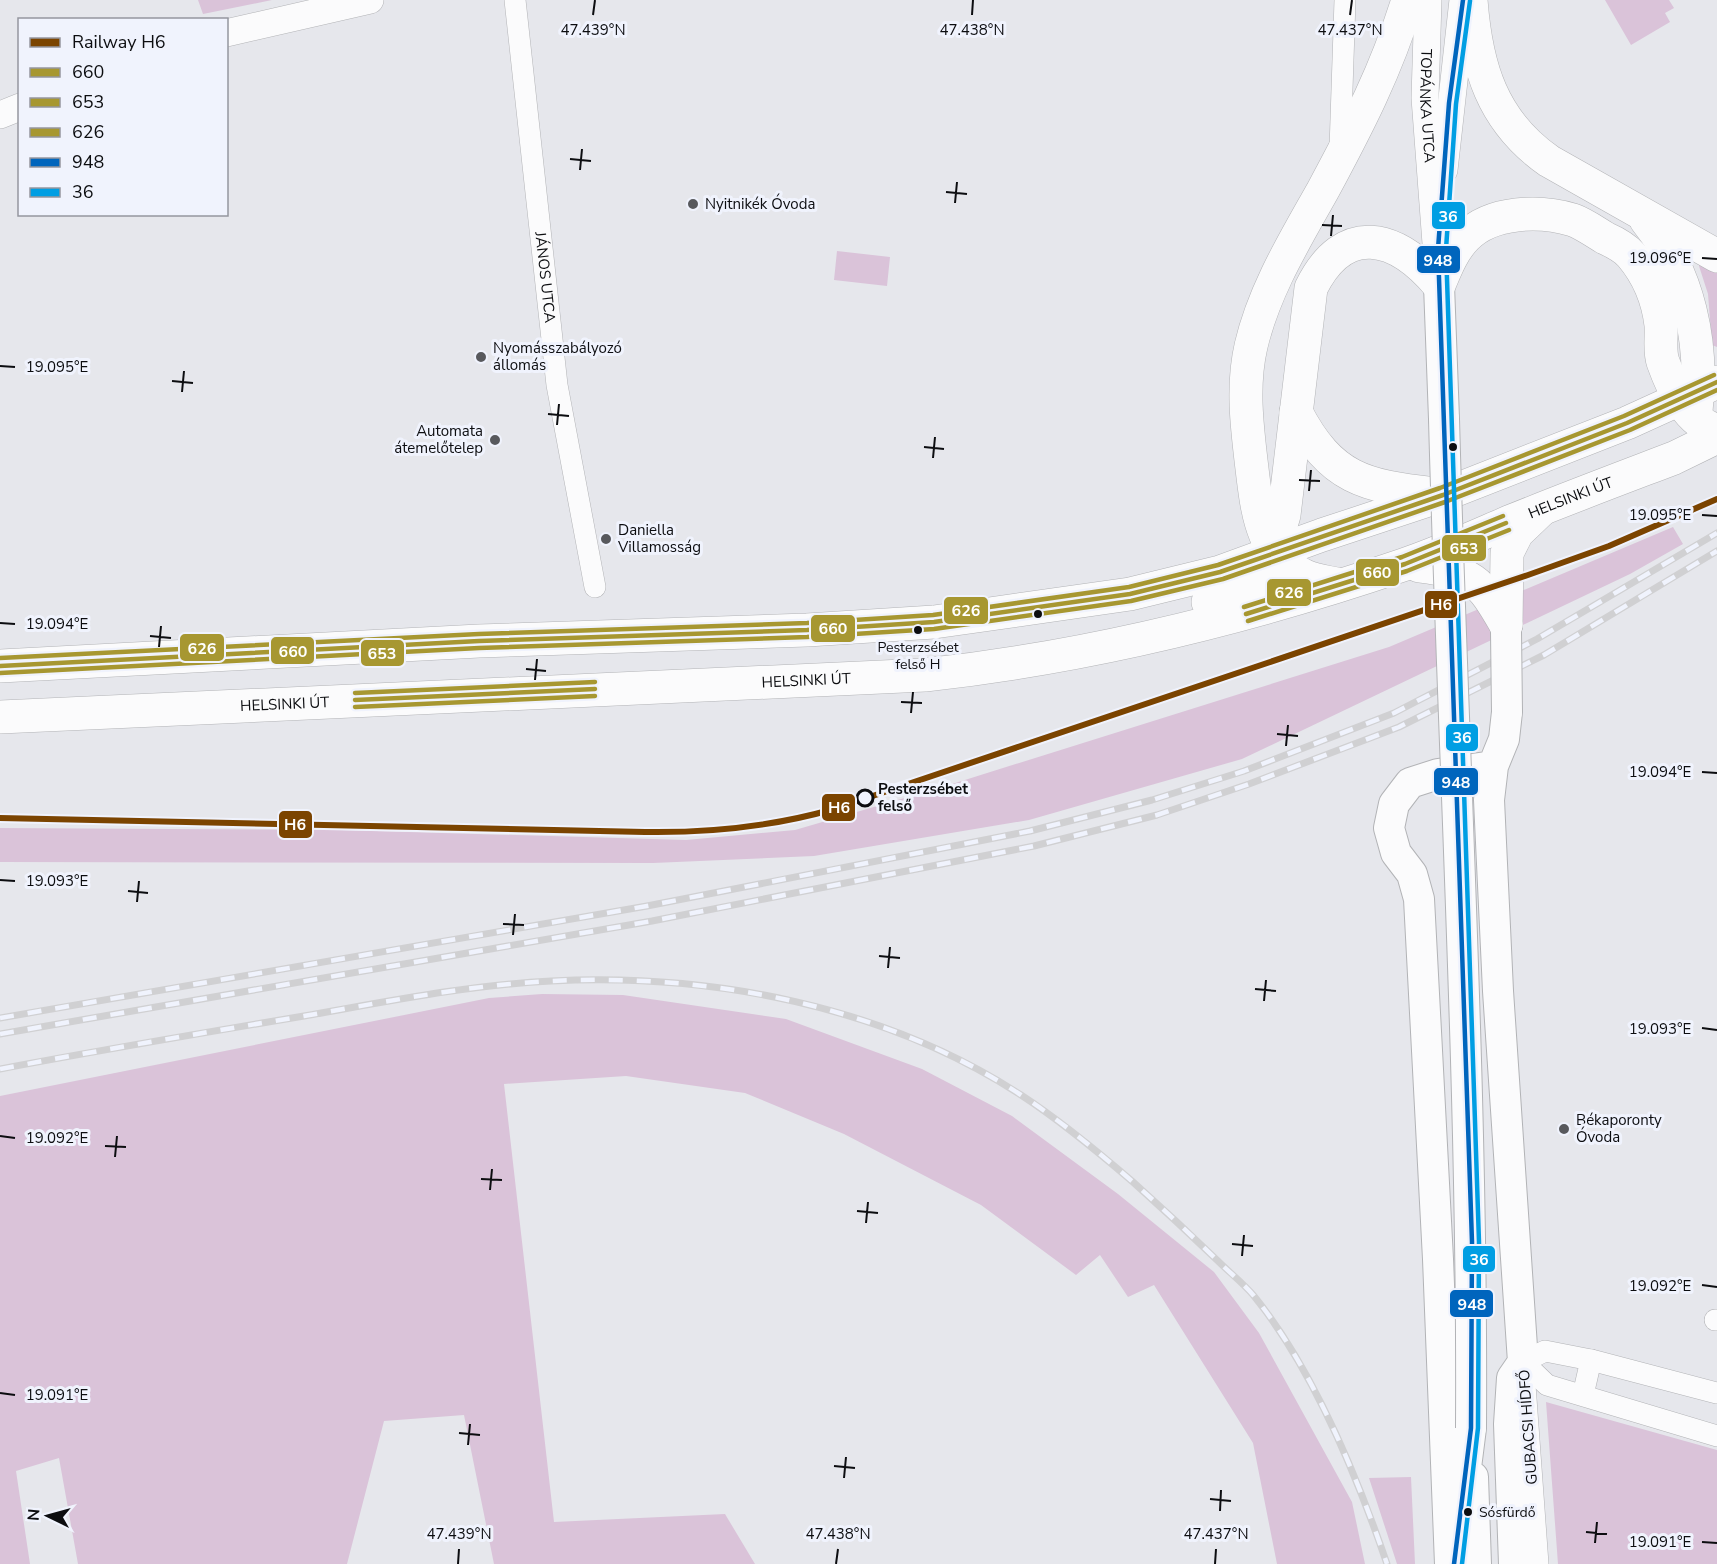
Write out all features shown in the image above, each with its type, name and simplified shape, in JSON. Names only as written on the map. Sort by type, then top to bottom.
[{"type":"main road","points":[[1340,585],[1305,576],[1273,553],[1256,502],[1245,411],[1250,348],[1262,308],[1285,259],[1339,159],[1392,52],[1408,0]]},
{"type":"main road","points":[[1471,0],[1478,53],[1489,90],[1504,119],[1525,144],[1549,161],[1717,256]]},
{"type":"main road","points":[[1641,214],[1665,244],[1681,277],[1692,313],[1704,409]]},
{"type":"main road","points":[[1476,1564],[1471,1428],[1472,1242],[1439,285],[1451,258],[1466,237],[1490,220],[1524,215],[1555,216],[1576,221],[1629,253],[1642,269],[1653,292],[1661,324],[1662,360],[1627,423]]},
{"type":"main road","points":[[1000,665],[1121,622],[1249,590],[1260,579],[1273,553],[1284,515],[1311,288],[1322,266],[1342,249],[1358,242],[1380,244],[1407,253],[1424,266],[1439,285]]},
{"type":"main road","points":[[1662,360],[1704,409]]},
{"type":"main road","points":[[0,666],[479,641],[807,630],[933,622],[1130,594],[1220,572],[1443,495],[1627,423],[1704,409]]},
{"type":"main road","name":"HELSINKI ÚT","points":[[0,717],[926,675],[1128,644],[1215,624],[1405,564],[1674,458],[1704,409]]},
{"type":"main road","points":[[1296,412],[1312,443],[1334,466],[1362,480],[1398,490],[1443,495]]},
{"type":"main road","points":[[1220,572],[1238,556],[1247,540],[1256,502]]},
{"type":"main road","points":[[1514,1564],[1509,1415],[1512,1378],[1523,1362],[1498,991],[1489,800],[1493,766],[1504,739],[1507,712],[1507,553],[1517,532],[1542,509]]},
{"type":"main road","points":[[1405,564],[1447,570],[1474,579],[1506,625]]},
{"type":"main road","points":[[1452,1564],[1419,899],[1412,874],[1396,853],[1389,828],[1394,804],[1410,783],[1438,774],[1493,766]]},
{"type":"main road","points":[[1452,1564],[1471,1428]]},
{"type":"street","points":[[228,33],[370,0]]},
{"type":"street","name":"JÁNOS UTCA","points":[[515,0],[557,385],[595,587]]},
{"type":"street","points":[[1339,159],[1345,0]]},
{"type":"street","name":"TOPÁNKA UTCA","points":[[1428,0],[1425,98],[1439,285]]},
{"type":"street","name":"TOPÁNKA UTCA","points":[[1438,249],[1449,103],[1462,0]]},
{"type":"street","points":[[0,115],[18,109]]},
{"type":"street","points":[[1717,1393],[1591,1360],[1545,1351],[1523,1362],[1547,1385],[1717,1436]]},
{"type":"street","points":[[1582,1395],[1591,1360]]},
{"type":"street","name":"GUBACSI HÍDFŐ","points":[[1523,1362],[1538,1564]]},
{"type":"shaded area","points":[[198,0],[272,0],[203,14]]},
{"type":"shaded area","points":[[1605,0],[1669,0],[1674,8],[1665,13],[1670,22],[1631,45]]},
{"type":"shaded area","points":[[837,251],[890,257],[887,286],[834,280]]},
{"type":"shaded area","points":[[1701,262],[1717,269],[1717,347],[1712,345],[1708,294],[1699,266]]},
{"type":"shaded area","points":[[1673,527],[1683,544],[1630,574],[1242,759],[1029,820],[814,856],[653,863],[0,862],[0,828],[341,830],[686,840],[795,830],[949,785],[1389,647]]},
{"type":"shaded area","points":[[542,994],[623,995],[786,1019],[922,1069],[1012,1116],[1118,1194],[1214,1272],[1259,1333],[1352,1502],[1365,1564],[1277,1564],[1253,1443],[1154,1285],[1128,1297],[1100,1255],[1076,1275],[981,1205],[844,1134],[745,1093],[626,1076],[504,1084],[554,1522],[725,1514],[755,1564],[494,1564],[464,1415],[384,1421],[347,1564],[78,1564],[59,1458],[16,1471],[30,1564],[0,1564],[0,1096],[489,998]]},
{"type":"shaded area","points":[[1546,1402],[1717,1450],[1717,1564],[1558,1564]]},
{"type":"shaded area","points":[[1411,1477],[1415,1564],[1397,1564],[1369,1478]]},
{"type":"railway","points":[[0,1018],[647,906],[1030,831],[1152,800],[1244,771],[1394,713],[1537,639],[1717,533]]},
{"type":"railway","points":[[0,1034],[652,921],[1034,846],[1157,815],[1249,784],[1399,727],[1544,655],[1717,551]]},
{"type":"railway","points":[[0,1069],[427,995],[489,986],[551,981],[612,980],[674,983],[735,990],[795,1002],[855,1018],[913,1039],[968,1064],[1036,1105],[1133,1182],[1246,1287],[1275,1325],[1314,1390],[1362,1495],[1387,1564]]},
{"type":"rail line","name":"H6","points":[[0,818],[645,832],[741,828],[787,820],[834,809],[1528,575],[1609,546],[1717,499]]},
{"type":"transit line","name":"948","points":[[1454,1564],[1471,1428],[1472,1242],[1438,249],[1449,103],[1463,0]]},
{"type":"transit line","name":"36","points":[[1462,1564],[1478,1428],[1479,1242],[1446,249],[1456,104],[1470,1]]},
{"type":"transit line","name":"626","points":[[0,658],[479,634],[807,623],[933,615],[1129,587],[1218,565],[1440,488],[1624,416],[1714,375]]},
{"type":"transit line","name":"660","points":[[0,666],[479,641],[807,630],[934,622],[1130,594],[1220,572],[1443,495],[1627,423],[1717,382]]},
{"type":"transit line","name":"653","points":[[0,673],[479,648],[807,637],[934,629],[1131,601],[1223,579],[1445,502],[1630,430],[1717,390]]},
{"type":"transit line","name":"626","points":[[1244,607],[1402,557],[1503,516]]},
{"type":"transit line","name":"660","points":[[1246,614],[1405,564],[1506,523]]},
{"type":"transit line","name":"653","points":[[1248,621],[1407,571],[1509,530]]},
{"type":"transit line","name":"626","points":[[355,693],[595,682]]},
{"type":"transit line","name":"660","points":[[355,700],[595,689]]},
{"type":"transit line","name":"653","points":[[355,707],[595,696]]},
{"type":"place","name":"Nyitnikék Óvoda","points":[[693,204]]},
{"type":"place","name":"Nyomásszabályozó állomás","points":[[481,357]]},
{"type":"place","name":"Automata átemelőtelep","points":[[495,440]]},
{"type":"place","name":"Daniella Villamosság","points":[[606,539]]},
{"type":"place","name":"Pesterzsébet felső H","points":[[918,630]]},
{"type":"place","name":"Pesterzsébet felső","points":[[865,798]]},
{"type":"place","name":"Békaporonty Óvoda","points":[[1564,1129]]},
{"type":"place","name":"Sósfürdő","points":[[1468,1512]]}]
